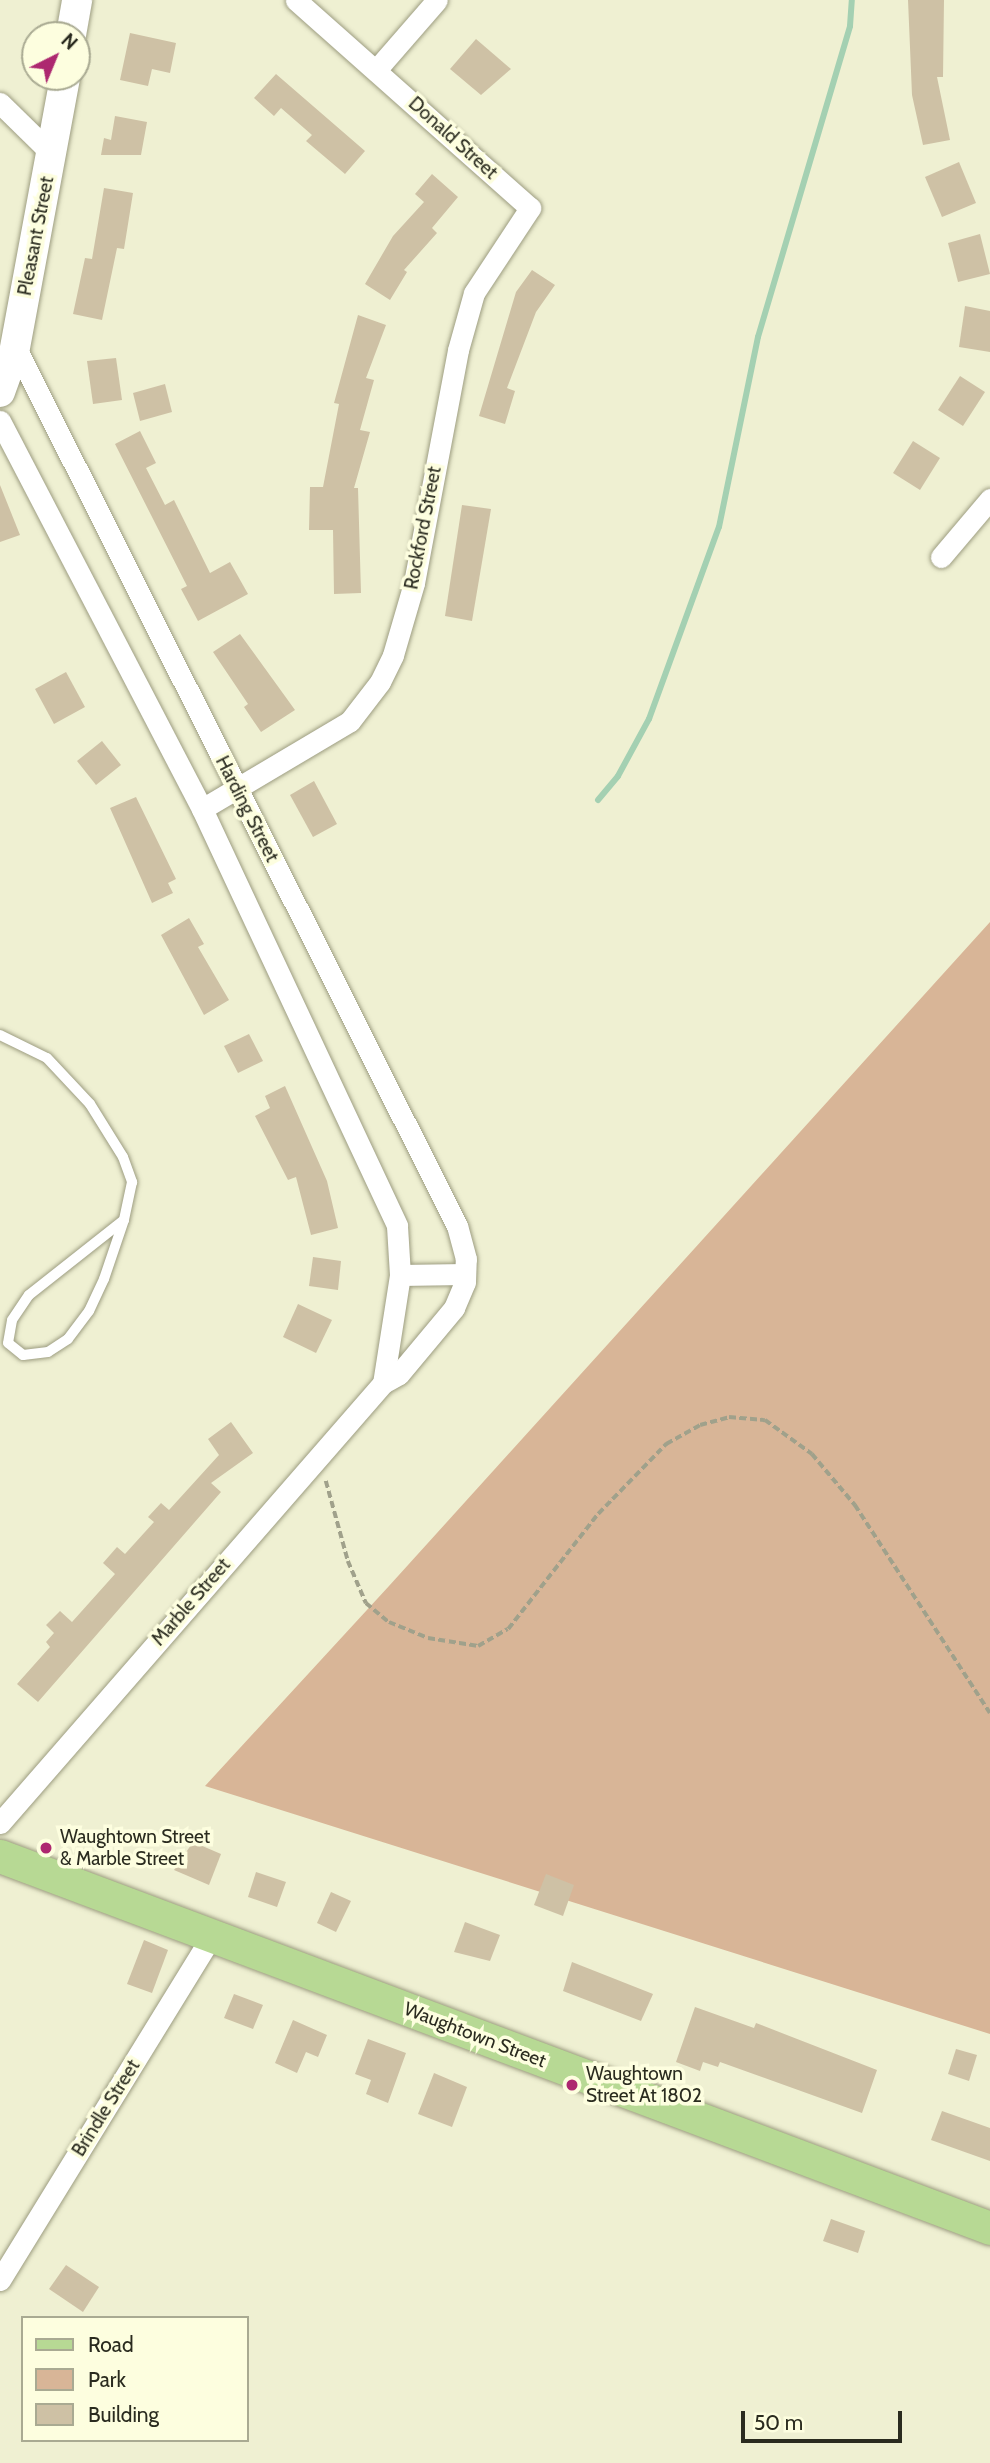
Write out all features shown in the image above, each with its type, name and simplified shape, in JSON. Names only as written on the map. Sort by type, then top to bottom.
[{"type":"main road","name":"Waughtown Street","points":[[0,1856],[990,2228]]},
{"type":"street","points":[[73,21],[77,0]]},
{"type":"street","name":"Donald Street","points":[[296,0],[377,69],[530,208]]},
{"type":"street","points":[[377,69],[437,0]]},
{"type":"street","name":"Pleasant Street","points":[[0,392],[15,346],[63,91]]},
{"type":"street","points":[[0,103],[52,153]]},
{"type":"street","name":"Rockford Street","points":[[202,809],[350,722],[380,682],[393,655],[415,583],[455,362],[474,293],[530,208]]},
{"type":"street","name":"Harding Street","points":[[15,346],[457,1226],[466,1259],[465,1274]]},
{"type":"street","name":"Harding Street","points":[[0,421],[202,809],[397,1226],[400,1275]]},
{"type":"street","points":[[941,558],[990,499]]},
{"type":"street","points":[[383,1382],[400,1275],[465,1274]]},
{"type":"street","name":"Marble Street","points":[[0,1823],[383,1382],[399,1374],[454,1308],[465,1274]]},
{"type":"street","name":"Brindle Street","points":[[0,2280],[212,1936]]},
{"type":"lane","points":[[0,1035],[47,1058],[90,1104],[123,1157],[132,1182],[124,1220],[89,1311],[68,1339],[48,1352],[23,1355],[8,1343],[12,1320],[29,1295],[124,1220]]},
{"type":"path","points":[[312,1463],[326,1478],[357,1584],[366,1603],[389,1622],[428,1638],[478,1646],[501,1636],[640,1467],[687,1431],[720,1419],[747,1417],[780,1429],[830,1474],[990,1713]]},
{"type":"green space","points":[[990,922],[990,2034],[205,1786],[389,1586]]},
{"type":"building","points":[[908,0],[944,0],[943,77],[937,77],[950,140],[923,145],[912,95]]},
{"type":"building","points":[[130,33],[176,43],[170,73],[152,69],[148,86],[120,80]]},
{"type":"building","points":[[476,39],[511,69],[481,95],[450,69]]},
{"type":"building","points":[[276,74],[365,151],[345,174],[306,141],[312,135],[281,108],[274,116],[254,98]]},
{"type":"building","points":[[115,116],[147,122],[141,155],[101,155],[104,138],[111,140]]},
{"type":"building","points":[[959,162],[976,203],[942,217],[925,177]]},
{"type":"building","points":[[432,174],[458,197],[432,228],[437,233],[404,270],[407,272],[390,300],[365,284],[393,236],[424,202],[415,194]]},
{"type":"building","points":[[104,188],[133,193],[124,249],[117,248],[102,320],[73,314],[85,258],[92,259]]},
{"type":"building","points":[[980,234],[990,274],[958,282],[948,243]]},
{"type":"building","points":[[532,270],[555,285],[536,312],[507,388],[515,391],[505,424],[479,416],[516,292]]},
{"type":"building","points":[[965,306],[990,311],[990,352],[959,347]]},
{"type":"building","points":[[358,315],[386,325],[366,378],[374,380],[360,430],[370,432],[354,488],[358,488],[361,593],[334,594],[333,530],[309,530],[310,487],[323,487],[339,404],[334,403]]},
{"type":"building","points":[[116,358],[122,400],[93,404],[87,361]]},
{"type":"building","points":[[960,376],[985,392],[963,426],[938,410]]},
{"type":"building","points":[[165,384],[172,412],[140,421],[133,393]]},
{"type":"building","points":[[140,431],[156,463],[146,468],[165,505],[174,500],[210,573],[230,562],[248,594],[198,621],[181,589],[187,586],[115,444]]},
{"type":"building","points":[[913,441],[940,458],[920,490],[893,473]]},
{"type":"building","points":[[0,485],[20,535],[0,542]]},
{"type":"building","points":[[462,505],[491,509],[472,621],[445,616]]},
{"type":"building","points":[[240,634],[295,710],[261,732],[244,707],[248,704],[213,652]]},
{"type":"building","points":[[66,672],[85,707],[54,724],[35,689]]},
{"type":"building","points":[[102,741],[121,765],[96,785],[77,761]]},
{"type":"building","points":[[314,781],[337,824],[313,837],[290,795]]},
{"type":"building","points":[[136,797],[176,879],[168,883],[173,893],[152,903],[110,808]]},
{"type":"building","points":[[189,918],[204,944],[198,947],[229,1000],[204,1015],[161,935]]},
{"type":"building","points":[[249,1034],[263,1061],[238,1073],[224,1046]]},
{"type":"building","points":[[285,1086],[327,1181],[338,1228],[311,1235],[296,1177],[288,1180],[255,1116],[270,1108],[265,1096]]},
{"type":"building","points":[[313,1257],[341,1261],[338,1290],[309,1286]]},
{"type":"building","points":[[298,1304],[332,1320],[316,1353],[283,1337]]},
{"type":"building","points":[[231,1422],[253,1453],[211,1483],[221,1492],[38,1702],[17,1684],[50,1647],[46,1642],[54,1633],[46,1625],[60,1611],[72,1622],[115,1574],[103,1563],[117,1547],[125,1554],[154,1522],[148,1517],[161,1503],[169,1510],[219,1455],[208,1439]]},
{"type":"building","points":[[193,1842],[221,1854],[209,1885],[174,1870]]},
{"type":"building","points":[[256,1872],[286,1882],[277,1907],[248,1897]]},
{"type":"building","points":[[546,1874],[574,1885],[563,1916],[534,1905]]},
{"type":"building","points":[[331,1892],[351,1901],[336,1932],[317,1923]]},
{"type":"building","points":[[465,1922],[500,1935],[490,1961],[454,1952]]},
{"type":"building","points":[[144,1940],[168,1950],[152,1993],[127,1984]]},
{"type":"building","points":[[572,1962],[653,1994],[641,2021],[563,1991]]},
{"type":"building","points":[[234,1994],[263,2005],[253,2029],[224,2018]]},
{"type":"building","points":[[695,2007],[754,2028],[756,2023],[877,2070],[862,2113],[720,2062],[718,2067],[703,2062],[700,2071],[676,2062]]},
{"type":"building","points":[[293,2020],[327,2035],[318,2057],[306,2052],[297,2073],[275,2063]]},
{"type":"building","points":[[368,2039],[406,2053],[388,2103],[366,2094],[371,2080],[355,2074]]},
{"type":"building","points":[[956,2049],[977,2055],[969,2081],[948,2074]]},
{"type":"building","points":[[434,2073],[467,2087],[452,2127],[418,2114]]},
{"type":"building","points":[[942,2111],[990,2128],[990,2161],[931,2140]]},
{"type":"building","points":[[831,2219],[865,2231],[858,2253],[823,2241]]},
{"type":"building","points":[[66,2265],[99,2287],[83,2312],[49,2289]]},
{"type":"waterway","points":[[598,800],[618,776],[649,719],[719,527],[758,337],[850,26],[852,0]]},
{"type":"place","name":"Waughtown Street & Marble Street","points":[[46,1848]]},
{"type":"place","name":"Waughtown Street At 1802","points":[[572,2085]]}]
